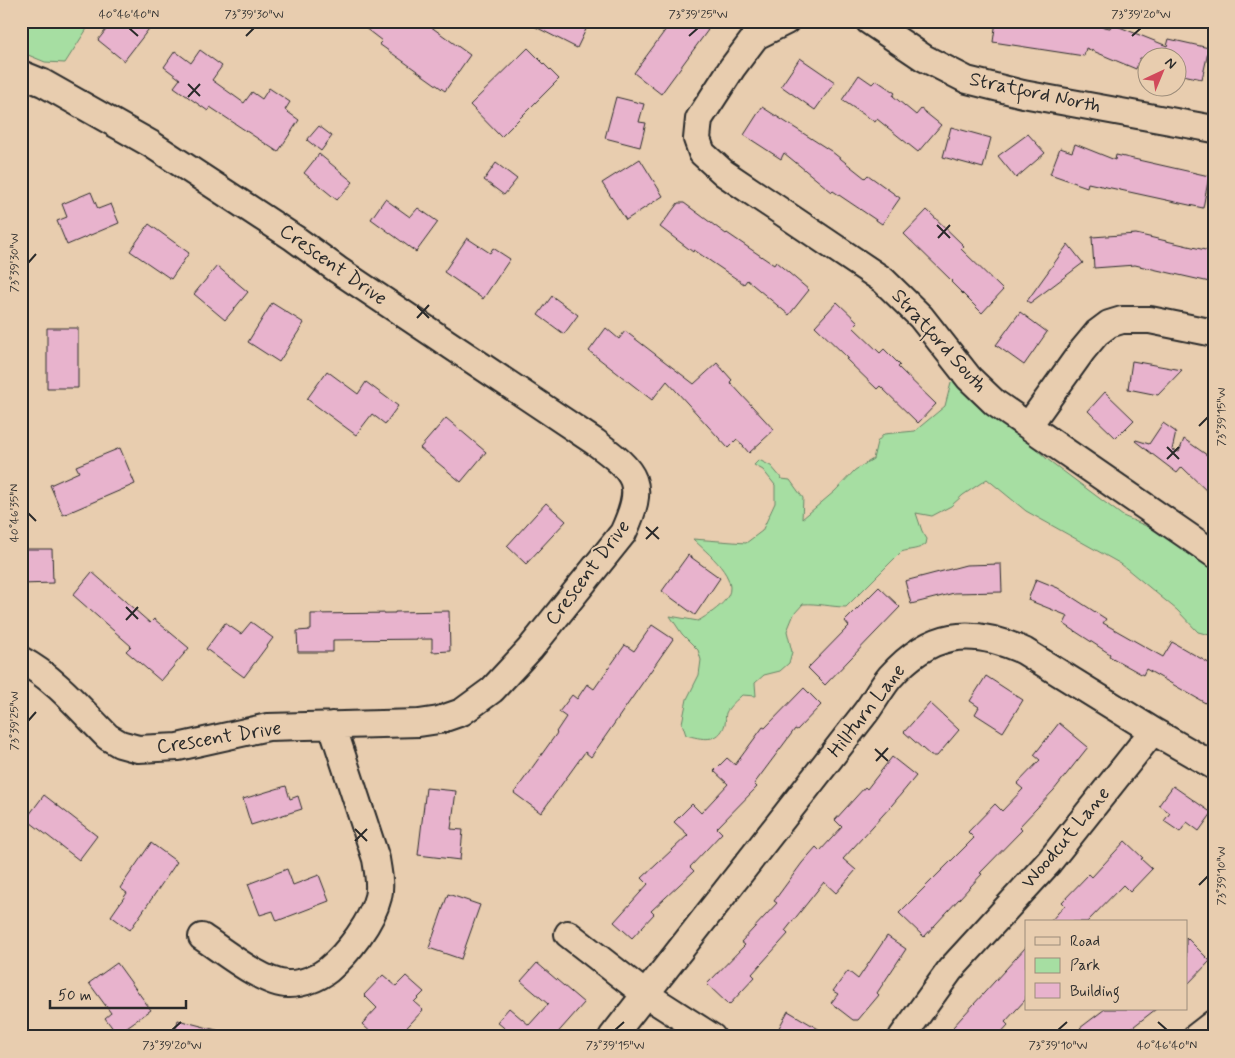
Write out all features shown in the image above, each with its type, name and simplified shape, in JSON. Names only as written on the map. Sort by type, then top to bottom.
[{"type":"street","name":"Stratford South","points":[[786,21],[756,36],[741,55],[699,119],[697,139],[702,153],[724,173],[883,280],[921,317],[969,378],[995,403],[1214,554]]},
{"type":"street","name":"Stratford North","points":[[869,21],[924,58],[967,80],[1023,94],[1214,129]]},
{"type":"street","name":"Crescent Drive","points":[[21,74],[43,83],[151,144],[294,238],[338,270],[595,442],[629,471],[635,483],[636,499],[633,512],[623,533],[530,649],[492,690],[462,712],[439,720],[419,723],[268,727],[178,747],[138,749],[120,744],[108,737],[49,679],[34,666],[21,660]]},
{"type":"street","points":[[1028,425],[1082,351],[1097,333],[1109,324],[1122,320],[1150,320],[1214,333]]},
{"type":"street","name":"Hillturn Lane","points":[[612,1037],[866,712],[889,679],[907,660],[930,645],[951,637],[976,636],[1010,645],[1024,651],[1152,731],[1214,766]]},
{"type":"street","points":[[202,937],[271,981],[289,984],[313,979],[328,970],[355,941],[374,910],[378,896],[379,879],[376,859],[332,725]]},
{"type":"street","name":"Woodcut Lane","points":[[902,1037],[950,970],[1049,862],[1152,731]]},
{"type":"street","points":[[568,934],[645,994],[712,1037]]},
{"type":"street","points":[[1196,1037],[1214,1023]]},
{"type":"green space","points":[[21,21],[92,21],[65,63],[45,62],[21,52]]},
{"type":"green space","points":[[958,377],[1047,459],[1123,516],[1188,544],[1214,542],[1214,636],[1198,632],[1177,610],[1121,564],[1026,511],[987,479],[963,495],[951,506],[932,516],[916,513],[927,539],[926,544],[901,552],[846,607],[803,604],[794,614],[787,631],[792,652],[789,663],[780,671],[764,675],[755,683],[756,696],[742,695],[733,703],[726,713],[725,724],[718,735],[709,739],[703,739],[686,735],[682,723],[687,699],[699,675],[701,660],[698,650],[682,634],[670,616],[698,621],[720,605],[730,591],[726,575],[720,566],[693,539],[746,543],[762,531],[775,503],[775,485],[763,470],[754,465],[759,460],[771,466],[782,479],[790,480],[803,498],[802,519],[835,491],[855,470],[873,459],[877,442],[884,434],[915,431],[945,406],[951,383]]},
{"type":"building","points":[[113,21],[155,21],[124,61],[98,40]]},
{"type":"building","points":[[356,21],[423,21],[470,55],[445,91],[379,44],[382,41]]},
{"type":"building","points":[[524,21],[590,21],[577,48]]},
{"type":"building","points":[[672,21],[697,21],[708,30],[661,94],[634,73]]},
{"type":"building","points":[[996,21],[1072,21],[1110,28],[1112,24],[1167,46],[1169,39],[1209,48],[1202,79],[1188,76],[1188,48],[1138,48],[1136,69],[1086,48],[1084,56],[993,42]]},
{"type":"building","points":[[528,48],[559,79],[501,137],[470,105]]},
{"type":"building","points":[[200,50],[222,66],[212,80],[244,103],[252,92],[262,99],[269,88],[290,102],[285,110],[299,120],[278,152],[210,107],[208,111],[174,87],[180,79],[164,67],[175,51],[191,63]]},
{"type":"building","points":[[800,58],[835,82],[815,110],[781,86]]},
{"type":"building","points":[[859,75],[872,84],[876,80],[895,93],[893,96],[916,115],[921,109],[941,125],[918,152],[877,119],[875,122],[842,100]]},
{"type":"building","points":[[616,97],[644,104],[639,122],[646,123],[640,147],[605,138]]},
{"type":"building","points":[[762,107],[831,151],[865,178],[868,175],[900,198],[882,224],[832,192],[784,153],[781,159],[744,135]]},
{"type":"building","points":[[319,126],[332,136],[321,151],[307,140]]},
{"type":"building","points":[[951,127],[991,138],[983,168],[943,157]]},
{"type":"building","points":[[1028,134],[1045,153],[1016,178],[998,156]]},
{"type":"building","points":[[1075,144],[1115,160],[1116,155],[1209,176],[1203,208],[1088,183],[1087,187],[1050,174],[1060,148],[1072,152]]},
{"type":"building","points":[[319,154],[353,182],[337,200],[304,173]]},
{"type":"building","points":[[640,159],[663,196],[626,220],[602,183]]},
{"type":"building","points":[[496,163],[517,179],[504,195],[484,180]]},
{"type":"building","points":[[91,192],[98,209],[111,204],[119,223],[67,245],[57,221],[67,217],[62,204]]},
{"type":"building","points":[[385,199],[410,217],[418,208],[438,222],[416,252],[371,219]]},
{"type":"building","points":[[678,203],[684,203],[726,234],[774,265],[776,262],[809,290],[789,315],[747,280],[744,284],[694,250],[693,252],[660,227]]},
{"type":"building","points":[[927,210],[964,246],[961,249],[1003,290],[982,313],[904,234]]},
{"type":"building","points":[[149,224],[189,253],[171,279],[130,251]]},
{"type":"building","points":[[1136,234],[1214,252],[1214,283],[1135,265],[1094,268],[1092,237]]},
{"type":"building","points":[[467,238],[490,253],[493,248],[510,259],[483,299],[444,272]]},
{"type":"building","points":[[1068,244],[1083,263],[1030,303],[1027,301]]},
{"type":"building","points":[[217,266],[248,292],[225,320],[194,294]]},
{"type":"building","points":[[552,296],[578,315],[564,334],[538,315]]},
{"type":"building","points":[[837,302],[858,322],[853,327],[880,353],[884,349],[900,365],[898,367],[936,404],[918,423],[880,386],[877,389],[815,326]]},
{"type":"building","points":[[272,303],[304,323],[279,362],[248,342]]},
{"type":"building","points":[[1020,312],[1047,332],[1024,365],[996,345]]},
{"type":"building","points":[[47,328],[78,328],[78,388],[47,388]]},
{"type":"building","points":[[606,328],[619,339],[625,331],[694,384],[717,363],[732,380],[730,382],[774,430],[749,453],[737,439],[728,448],[667,381],[652,400],[589,351]]},
{"type":"building","points":[[1132,361],[1182,370],[1158,395],[1128,389]]},
{"type":"building","points":[[327,371],[358,394],[366,382],[398,406],[385,424],[372,414],[356,435],[307,399]]},
{"type":"building","points":[[1105,392],[1134,420],[1116,438],[1088,411]]},
{"type":"building","points":[[446,418],[486,452],[461,482],[420,448]]},
{"type":"building","points":[[1163,423],[1176,432],[1172,450],[1179,452],[1184,439],[1214,460],[1214,498],[1182,467],[1177,473],[1135,441],[1149,444]]},
{"type":"building","points":[[120,448],[135,484],[63,515],[50,485],[79,472],[76,466]]},
{"type":"building","points":[[546,503],[566,521],[526,564],[507,546]]},
{"type":"building","points":[[21,549],[52,549],[53,583],[21,584]]},
{"type":"building","points":[[688,555],[720,578],[695,615],[662,591]]},
{"type":"building","points":[[1001,564],[1002,592],[954,593],[911,604],[905,581],[966,565]]},
{"type":"building","points":[[92,572],[150,623],[154,619],[189,648],[161,681],[126,651],[131,646],[73,595]]},
{"type":"building","points":[[1036,579],[1058,588],[1106,619],[1103,623],[1163,657],[1172,642],[1214,666],[1214,708],[1146,669],[1143,675],[1109,656],[1110,654],[1064,624],[1068,616],[1028,600]]},
{"type":"building","points":[[879,587],[900,607],[825,685],[808,668],[849,626],[845,621]]},
{"type":"building","points":[[449,611],[450,651],[432,652],[432,639],[333,640],[333,652],[298,652],[297,631],[311,630],[311,614]]},
{"type":"building","points":[[251,622],[273,638],[244,677],[206,649],[225,623],[241,634]]},
{"type":"building","points":[[652,625],[673,639],[591,757],[585,752],[541,813],[514,793],[557,733],[566,717],[559,712],[572,695],[577,699],[587,684],[594,689],[625,645],[634,651]]},
{"type":"building","points":[[986,676],[1023,700],[1003,732],[975,714],[979,707],[970,701]]},
{"type":"building","points":[[804,688],[821,705],[797,730],[795,729],[754,784],[757,787],[717,828],[722,833],[690,867],[694,871],[651,911],[654,914],[632,938],[614,922],[648,884],[642,878],[688,835],[674,822],[692,804],[701,813],[728,784],[714,771],[727,758],[735,765],[763,727],[765,728]]},
{"type":"building","points":[[930,703],[959,730],[937,756],[931,756],[904,732]]},
{"type":"building","points":[[1059,723],[1088,747],[1054,790],[1019,827],[1022,830],[980,873],[982,874],[924,937],[899,913],[974,838],[968,832],[995,804],[1002,811],[1023,789],[1017,784],[1040,760],[1034,755]]},
{"type":"building","points":[[892,757],[916,776],[843,859],[856,870],[836,893],[824,882],[785,931],[788,934],[752,974],[755,977],[729,1005],[707,984],[745,945],[741,942],[777,903],[774,901],[802,863],[816,847],[820,851],[842,827],[835,820],[865,787],[867,789]]},
{"type":"building","points":[[286,786],[290,799],[298,796],[302,809],[251,825],[243,799]]},
{"type":"building","points":[[1173,786],[1212,813],[1199,831],[1187,822],[1180,832],[1164,821],[1170,813],[1159,805]]},
{"type":"building","points":[[426,788],[456,791],[451,829],[463,830],[460,860],[418,855]]},
{"type":"building","points":[[44,795],[97,836],[79,860],[26,819]]},
{"type":"building","points":[[1125,841],[1152,869],[1130,892],[1123,885],[1089,920],[1052,920],[1065,905],[1062,902],[1089,874],[1092,877]]},
{"type":"building","points":[[151,843],[177,862],[130,930],[111,916],[127,893],[120,888]]},
{"type":"building","points":[[287,869],[293,885],[319,875],[329,901],[277,921],[273,911],[260,915],[248,884]]},
{"type":"building","points":[[448,894],[480,905],[461,959],[429,948]]},
{"type":"building","points":[[887,936],[906,949],[877,993],[879,995],[858,1020],[853,1020],[831,1003],[838,994],[833,991],[848,971],[858,979]]},
{"type":"building","points":[[1188,939],[1210,961],[1188,984]]},
{"type":"building","points":[[1025,948],[1025,1000],[1005,1022],[1008,1025],[997,1037],[962,1037],[953,1027]]},
{"type":"building","points":[[117,963],[151,1010],[117,1034],[105,1018],[111,1013],[89,983]]},
{"type":"building","points":[[537,963],[584,1003],[554,1037],[515,1037],[497,1022],[509,1008],[529,1025],[548,1004],[521,981]]},
{"type":"building","points":[[383,975],[396,986],[406,976],[424,992],[414,1002],[423,1010],[398,1037],[376,1037],[362,1024],[377,1008],[364,995]]},
{"type":"building","points":[[1104,1010],[1155,1010],[1120,1037],[1087,1037],[1080,1028]]},
{"type":"building","points":[[788,1011],[832,1037],[774,1037]]},
{"type":"building","points":[[178,1020],[224,1032],[223,1037],[174,1037]]}]
